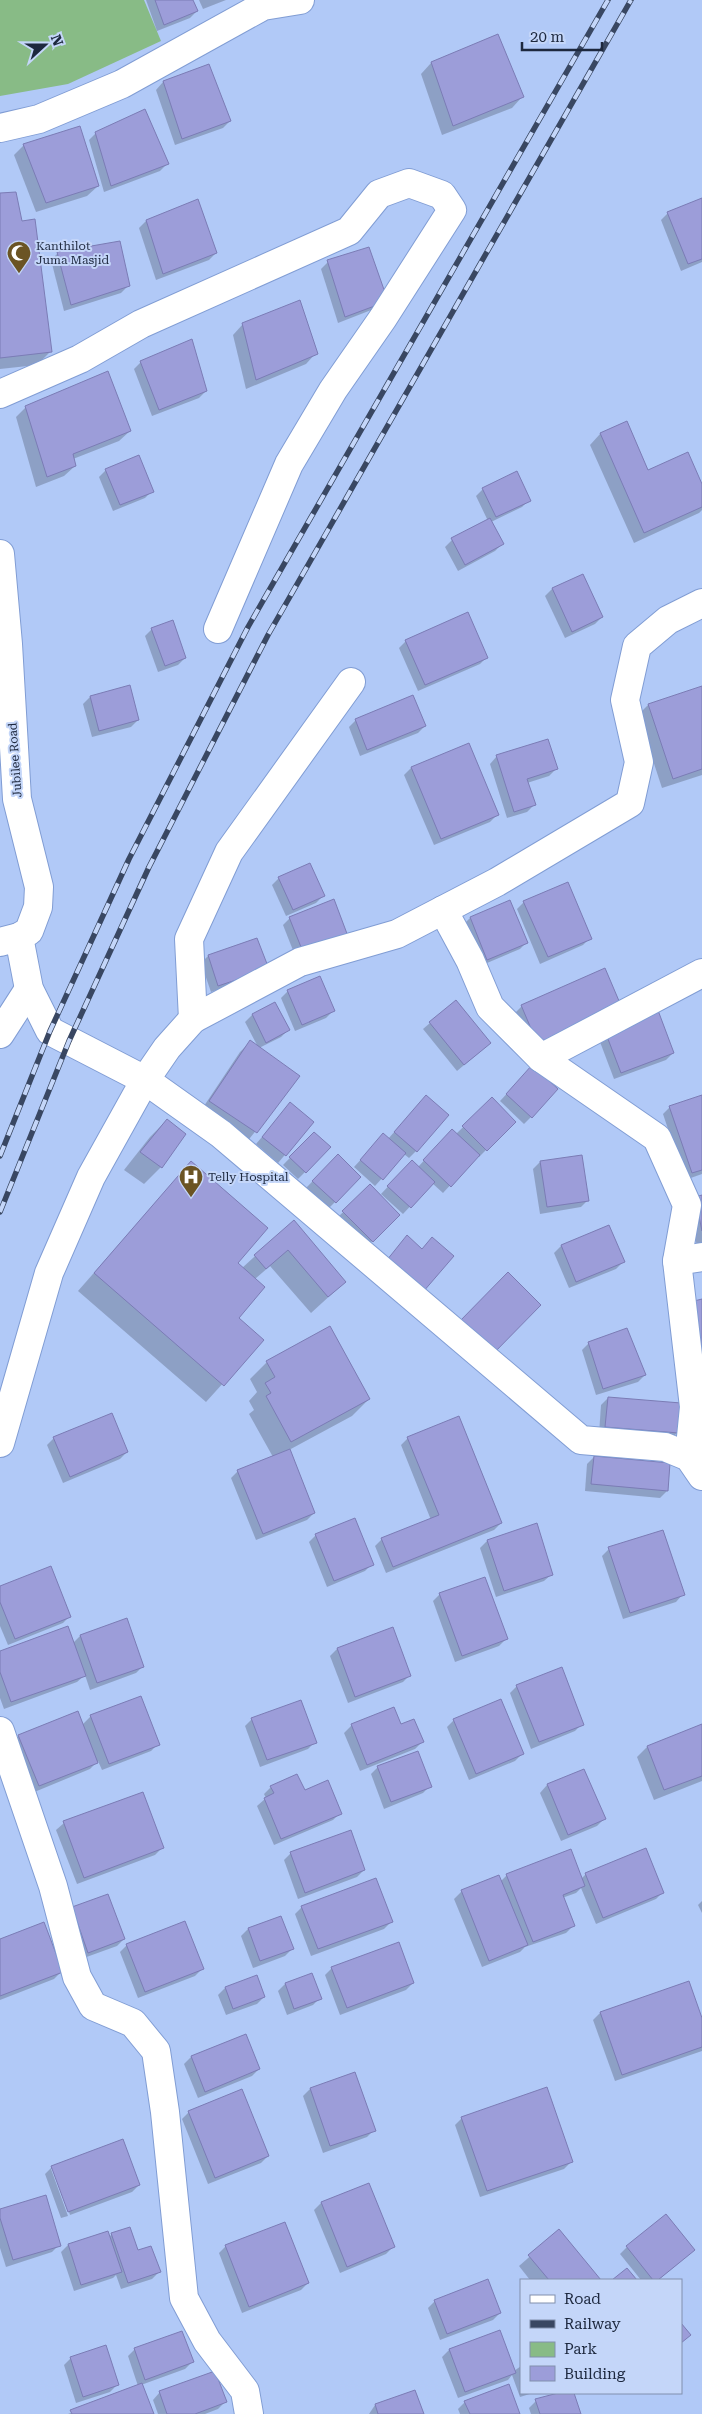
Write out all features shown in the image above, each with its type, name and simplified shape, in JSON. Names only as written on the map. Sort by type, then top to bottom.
[{"type":"street","points":[[0,128],[39,119],[122,84],[263,6],[300,0]]},
{"type":"street","points":[[0,394],[80,358],[141,324],[349,231],[379,194],[409,183],[442,196],[452,210],[383,318],[333,390],[289,464],[218,628]]},
{"type":"street","name":"Jubilee Road","points":[[0,554],[18,799],[39,887],[38,907],[29,930],[10,940]]},
{"type":"street","points":[[0,1443],[48,1273],[91,1177],[146,1080],[167,1048],[193,1019],[300,962],[397,934],[497,882],[630,803],[639,762],[625,700],[636,646],[668,620],[702,603]]},
{"type":"street","points":[[193,1019],[189,939],[229,852],[351,682]]},
{"type":"street","points":[[444,910],[470,960],[490,1007],[541,1058],[657,1138],[687,1205],[696,1466]]},
{"type":"street","points":[[10,940],[29,988],[50,1031],[146,1080],[221,1134],[581,1440],[665,1447],[696,1466]]},
{"type":"street","points":[[541,1058],[702,973]]},
{"type":"street","points":[[0,1034],[29,988]]},
{"type":"street","points":[[0,1731],[53,1886],[77,1977],[93,2006],[133,2023],[156,2051],[165,2112],[184,2298],[206,2341],[245,2391],[249,2414]]},
{"type":"green space","points":[[0,0],[144,0],[161,41],[68,84],[0,96]]},
{"type":"building","points":[[155,0],[193,0],[198,11],[164,25]]},
{"type":"building","points":[[498,34],[524,97],[453,126],[431,62]]},
{"type":"building","points":[[209,64],[231,121],[182,139],[163,81]]},
{"type":"building","points":[[145,109],[169,164],[111,186],[95,132]]},
{"type":"building","points":[[80,126],[99,186],[46,203],[23,144]]},
{"type":"building","points":[[16,192],[22,221],[35,219],[52,352],[0,358],[0,193]]},
{"type":"building","points":[[702,198],[702,259],[688,264],[667,212]]},
{"type":"building","points":[[198,199],[217,253],[163,274],[146,220]]},
{"type":"building","points":[[120,241],[130,286],[71,305],[57,252]]},
{"type":"building","points":[[369,247],[388,301],[345,317],[327,260]]},
{"type":"building","points":[[300,300],[318,354],[256,380],[242,323]]},
{"type":"building","points":[[192,339],[207,391],[159,410],[140,361]]},
{"type":"building","points":[[108,371],[131,431],[73,454],[76,466],[47,477],[25,406]]},
{"type":"building","points":[[627,421],[648,470],[688,452],[702,484],[702,507],[644,533],[600,433]]},
{"type":"building","points":[[139,455],[154,492],[120,505],[105,469]]},
{"type":"building","points":[[517,471],[531,501],[496,517],[482,488]]},
{"type":"building","points":[[490,518],[504,544],[465,565],[451,538]]},
{"type":"building","points":[[583,574],[603,617],[572,632],[552,588]]},
{"type":"building","points":[[468,612],[488,658],[425,685],[405,640]]},
{"type":"building","points":[[173,620],[186,658],[165,666],[151,628]]},
{"type":"building","points":[[130,685],[139,720],[99,731],[90,696]]},
{"type":"building","points":[[702,686],[702,769],[673,779],[648,704]]},
{"type":"building","points":[[413,695],[426,726],[367,750],[355,719]]},
{"type":"building","points":[[548,739],[558,769],[527,779],[536,805],[514,812],[496,755]]},
{"type":"building","points":[[469,743],[499,815],[441,839],[411,767]]},
{"type":"building","points":[[310,863],[325,896],[293,910],[278,877]]},
{"type":"building","points":[[568,882],[592,939],[548,957],[523,901]]},
{"type":"building","points":[[334,899],[349,939],[305,957],[289,917]]},
{"type":"building","points":[[510,900],[528,943],[487,960],[470,917]]},
{"type":"building","points":[[257,938],[269,969],[218,986],[208,955]]},
{"type":"building","points":[[605,968],[622,1008],[538,1045],[521,1005]]},
{"type":"building","points":[[320,976],[335,1011],[302,1025],[287,990]]},
{"type":"building","points":[[456,1000],[491,1043],[464,1065],[429,1022]]},
{"type":"building","points":[[275,1002],[290,1030],[266,1043],[252,1014]]},
{"type":"building","points":[[656,1005],[674,1053],[621,1073],[603,1026]]},
{"type":"building","points":[[250,1040],[300,1076],[257,1133],[209,1101]]},
{"type":"building","points":[[532,1065],[558,1089],[532,1118],[506,1094]]},
{"type":"building","points":[[426,1095],[449,1115],[417,1152],[394,1132]]},
{"type":"building","points":[[702,1095],[702,1170],[692,1173],[669,1106]]},
{"type":"building","points":[[492,1097],[516,1122],[487,1151],[462,1126]]},
{"type":"building","points":[[290,1102],[314,1122],[286,1156],[262,1137]]},
{"type":"building","points":[[167,1119],[186,1134],[162,1168],[140,1152]]},
{"type":"building","points":[[452,1129],[480,1155],[451,1187],[423,1160]]},
{"type":"building","points":[[314,1132],[331,1147],[306,1173],[289,1157]]},
{"type":"building","points":[[383,1133],[406,1153],[383,1180],[360,1160]]},
{"type":"building","points":[[338,1154],[361,1177],[336,1203],[312,1181]]},
{"type":"building","points":[[582,1155],[589,1201],[547,1207],[540,1161]]},
{"type":"building","points":[[412,1160],[435,1182],[411,1208],[387,1186]]},
{"type":"building","points":[[191,1161],[268,1228],[238,1263],[265,1287],[239,1318],[264,1340],[224,1386],[94,1273]]},
{"type":"building","points":[[370,1184],[400,1215],[373,1242],[342,1211]]},
{"type":"building","points":[[702,1195],[702,1231],[695,1197]]},
{"type":"building","points":[[294,1220],[346,1282],[328,1297],[288,1250],[266,1269],[254,1255]]},
{"type":"building","points":[[609,1225],[625,1262],[576,1282],[561,1245]]},
{"type":"building","points":[[407,1235],[422,1249],[432,1237],[454,1256],[423,1292],[387,1260]]},
{"type":"building","points":[[508,1272],[541,1305],[491,1356],[458,1323]]},
{"type":"building","points":[[702,1299],[702,1360],[690,1302]]},
{"type":"building","points":[[330,1326],[370,1399],[291,1442],[266,1396],[271,1393],[265,1383],[275,1377],[266,1361]]},
{"type":"building","points":[[627,1328],[646,1375],[603,1389],[588,1342]]},
{"type":"building","points":[[608,1397],[681,1403],[679,1433],[605,1427]]},
{"type":"building","points":[[112,1413],[128,1452],[70,1477],[53,1437]]},
{"type":"building","points":[[459,1416],[502,1523],[393,1567],[381,1538],[439,1515],[407,1437]]},
{"type":"building","points":[[290,1449],[315,1513],[263,1534],[237,1470]]},
{"type":"building","points":[[594,1456],[670,1463],[668,1491],[591,1484]]},
{"type":"building","points":[[355,1518],[374,1565],[334,1581],[315,1534]]},
{"type":"building","points":[[537,1523],[553,1575],[504,1591],[487,1540]]},
{"type":"building","points":[[663,1530],[685,1595],[630,1613],[608,1547]]},
{"type":"building","points":[[51,1566],[71,1617],[15,1639],[0,1602],[0,1586]]},
{"type":"building","points":[[485,1577],[508,1639],[462,1656],[439,1593]]},
{"type":"building","points":[[127,1618],[144,1667],[97,1683],[80,1635]]},
{"type":"building","points":[[68,1626],[86,1676],[11,1702],[0,1672],[0,1651]]},
{"type":"building","points":[[393,1627],[411,1676],[355,1697],[337,1648]]},
{"type":"building","points":[[562,1667],[584,1725],[539,1742],[516,1685]]},
{"type":"building","points":[[141,1696],[160,1745],[109,1764],[90,1715]]},
{"type":"building","points":[[501,1699],[524,1754],[476,1774],[453,1719]]},
{"type":"building","points":[[301,1700],[317,1743],[267,1760],[251,1718]]},
{"type":"building","points":[[394,1707],[401,1724],[414,1719],[424,1742],[367,1765],[351,1724]]},
{"type":"building","points":[[78,1711],[98,1763],[39,1786],[18,1735]]},
{"type":"building","points":[[702,1724],[702,1776],[664,1790],[647,1746]]},
{"type":"building","points":[[418,1751],[432,1787],[391,1802],[377,1766]]},
{"type":"building","points":[[584,1769],[606,1819],[568,1835],[547,1784]]},
{"type":"building","points":[[297,1774],[305,1790],[328,1780],[342,1814],[281,1839],[264,1798],[274,1793],[270,1786]]},
{"type":"building","points":[[143,1792],[164,1848],[84,1878],[63,1821]]},
{"type":"building","points":[[351,1830],[365,1870],[305,1893],[290,1852]]},
{"type":"building","points":[[646,1848],[664,1893],[603,1918],[585,1873]]},
{"type":"building","points":[[571,1849],[585,1886],[563,1895],[575,1926],[533,1942],[506,1874]]},
{"type":"building","points":[[499,1875],[528,1945],[489,1961],[461,1890]]},
{"type":"building","points":[[376,1878],[393,1922],[318,1949],[301,1906]]},
{"type":"building","points":[[108,1894],[125,1939],[88,1953],[72,1907]]},
{"type":"building","points":[[281,1916],[294,1949],[260,1961],[248,1928]]},
{"type":"building","points":[[185,1921],[204,1969],[145,1992],[126,1944]]},
{"type":"building","points":[[44,1922],[63,1972],[0,1996],[0,1939]]},
{"type":"building","points":[[399,1942],[414,1983],[347,2008],[331,1967]]},
{"type":"building","points":[[312,1973],[322,1999],[294,2009],[285,1983]]},
{"type":"building","points":[[257,1975],[265,1997],[233,2009],[225,1987]]},
{"type":"building","points":[[689,1981],[702,2018],[702,2047],[622,2075],[600,2012]]},
{"type":"building","points":[[246,2034],[260,2069],[205,2092],[191,2056]]},
{"type":"building","points":[[355,2072],[376,2131],[330,2146],[310,2088]]},
{"type":"building","points":[[547,2087],[573,2162],[487,2191],[461,2117]]},
{"type":"building","points":[[242,2089],[269,2156],[215,2178],[188,2111]]},
{"type":"building","points":[[123,2139],[140,2185],[68,2212],[51,2166]]},
{"type":"building","points":[[369,2183],[395,2247],[347,2267],[321,2202]]},
{"type":"building","points":[[46,2195],[61,2246],[13,2260],[0,2218],[0,2209]]},
{"type":"building","points":[[666,2214],[695,2250],[659,2279],[652,2279],[626,2246]]},
{"type":"building","points":[[285,2222],[309,2283],[249,2307],[225,2245]]},
{"type":"building","points":[[130,2227],[138,2250],[151,2246],[161,2272],[128,2283],[111,2233]]},
{"type":"building","points":[[559,2229],[600,2279],[548,2279],[528,2255]]},
{"type":"building","points":[[108,2231],[122,2272],[81,2285],[68,2244]]},
{"type":"building","points":[[627,2268],[636,2279],[613,2279]]},
{"type":"building","points":[[488,2279],[501,2313],[447,2334],[434,2300]]},
{"type":"building","points":[[682,2324],[691,2335],[682,2342]]},
{"type":"building","points":[[500,2330],[516,2373],[465,2392],[449,2349]]},
{"type":"building","points":[[182,2331],[194,2362],[145,2380],[134,2348]]},
{"type":"building","points":[[106,2345],[119,2385],[83,2397],[70,2357]]},
{"type":"building","points":[[215,2371],[227,2402],[195,2414],[167,2414],[159,2391]]},
{"type":"building","points":[[142,2383],[154,2414],[72,2414],[70,2410]]},
{"type":"building","points":[[509,2384],[520,2414],[470,2414],[464,2401]]},
{"type":"building","points":[[415,2390],[424,2414],[378,2414],[375,2404]]},
{"type":"building","points":[[554,2394],[574,2394],[581,2414],[540,2414],[535,2399]]},
{"type":"railway","points":[[0,1156],[50,1031],[129,859],[248,627],[608,0]]},
{"type":"railway","points":[[0,1212],[69,1041],[149,867],[268,635],[631,0]]},
{"type":"place","name":"Kanthilot Juma Masjid","points":[[19,274]]},
{"type":"place","name":"Telly Hospital","points":[[191,1198]]}]
